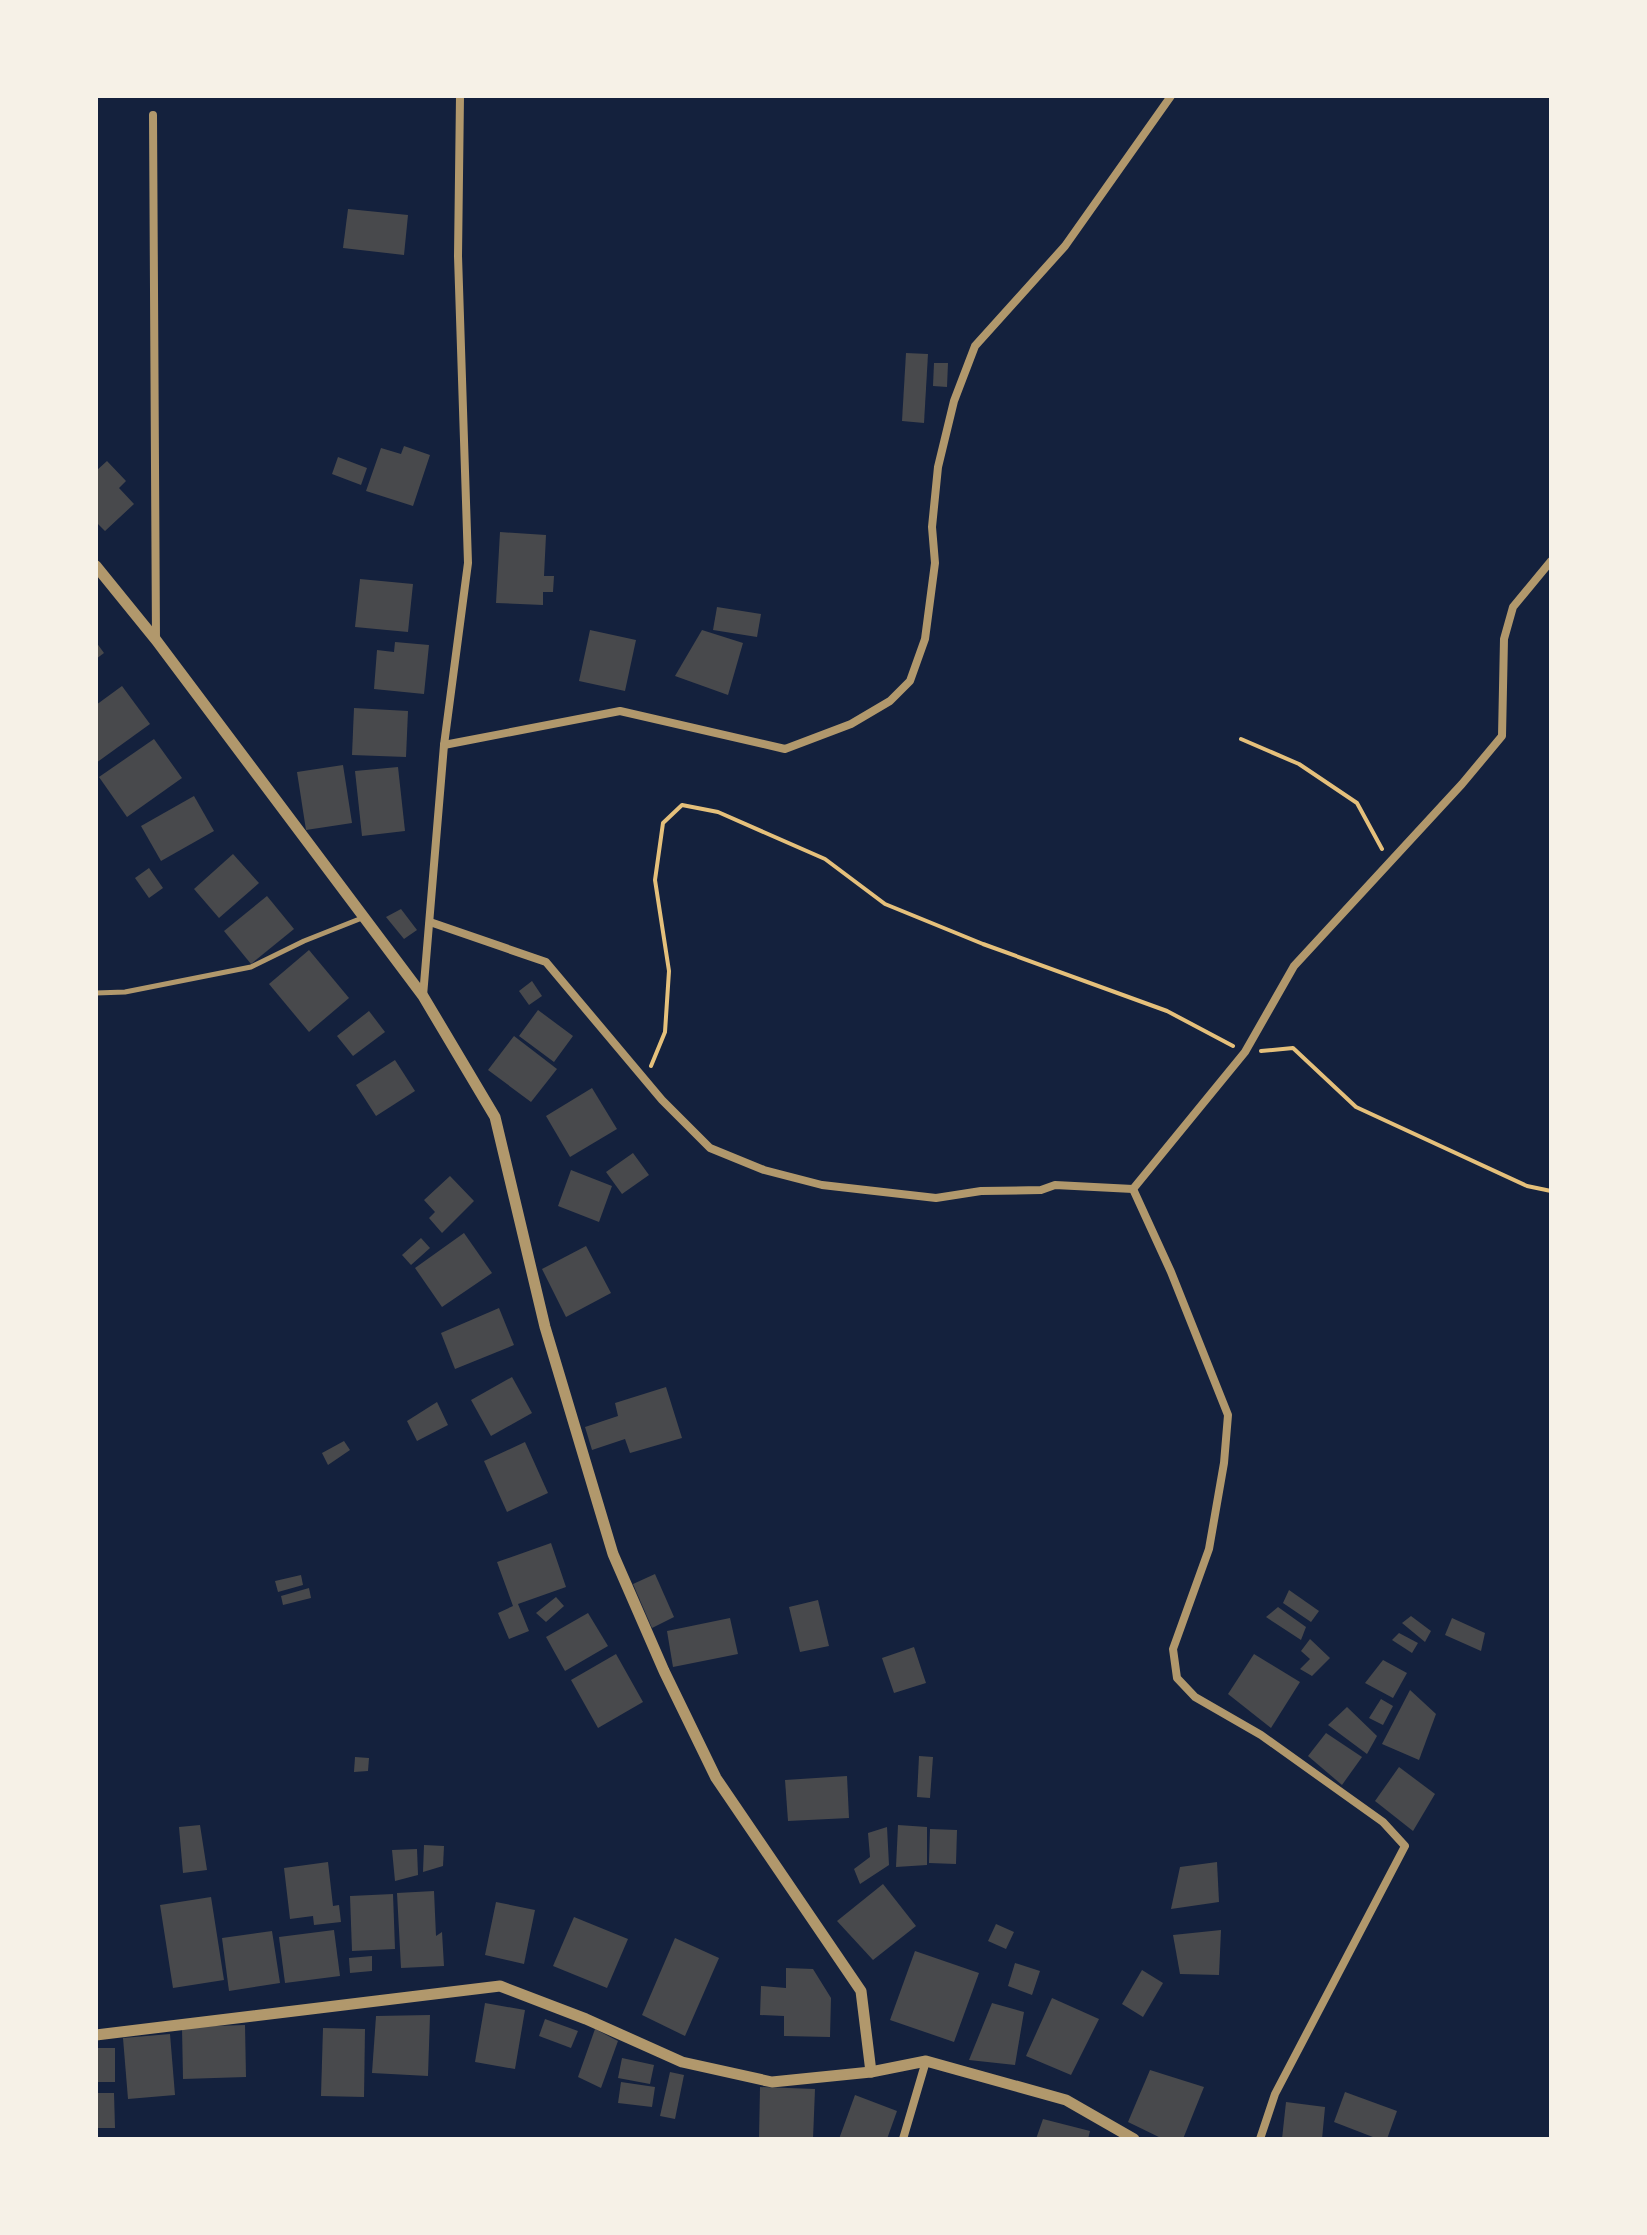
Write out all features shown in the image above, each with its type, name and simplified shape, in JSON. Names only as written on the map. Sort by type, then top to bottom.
[{"type":"street","points":[[423,996],[444,745],[468,563],[458,256],[460,96]]},
{"type":"street","points":[[444,745],[620,711],[785,749],[851,724],[890,701],[910,681],[925,639],[935,563],[932,527],[938,467],[954,401],[975,346],[1065,246],[1171,96]]},
{"type":"street","points":[[153,115],[156,640]]},
{"type":"street","points":[[1133,1189],[1245,1052],[1294,966],[1462,784],[1502,736],[1504,639],[1513,607],[1551,561]]},
{"type":"street","points":[[96,566],[156,640],[423,996],[495,1117],[545,1327],[613,1554],[664,1671],[716,1778],[861,1991],[871,2072]]},
{"type":"street","points":[[430,922],[546,962],[645,1079],[710,1148],[764,1170],[822,1185],[936,1198],[981,1191],[1041,1190],[1055,1185],[1133,1189]]},
{"type":"street","points":[[1133,1189],[1171,1272],[1228,1415],[1224,1463],[1209,1549],[1173,1649],[1177,1678],[1195,1697],[1261,1735],[1383,1822],[1405,1846],[1275,2094],[1260,2139]]},
{"type":"street","points":[[96,2035],[500,1986],[586,2019],[682,2062],[772,2082],[871,2072],[926,2061],[1066,2100],[1134,2139]]},
{"type":"street","points":[[903,2139],[926,2061]]},
{"type":"lane","points":[[96,993],[125,992],[251,967],[304,941],[363,918]]},
{"type":"path","points":[[1241,739],[1299,764],[1357,803],[1389,862]]},
{"type":"path","points":[[645,1079],[665,1032],[669,971],[655,880],[663,823],[682,805],[718,812],[825,859],[885,904],[983,944],[1167,1011],[1245,1052],[1293,1048],[1356,1107],[1527,1186],[1551,1191]]},
{"type":"building","points":[[348,209],[408,215],[404,255],[343,248]]},
{"type":"building","points":[[906,353],[928,354],[924,423],[902,421]]},
{"type":"building","points":[[934,363],[948,363],[947,387],[933,386]]},
{"type":"building","points":[[404,446],[430,455],[413,506],[366,491],[381,448],[401,454]]},
{"type":"building","points":[[338,457],[367,468],[361,485],[332,474]]},
{"type":"building","points":[[107,461],[126,481],[119,488],[134,504],[105,531],[96,522],[96,471]]},
{"type":"building","points":[[500,532],[546,535],[544,576],[554,576],[553,592],[543,592],[543,605],[496,603]]},
{"type":"building","points":[[360,579],[413,584],[408,632],[355,627]]},
{"type":"building","points":[[717,607],[761,614],[757,637],[713,630]]},
{"type":"building","points":[[590,630],[636,640],[625,691],[579,681]]},
{"type":"building","points":[[702,630],[743,643],[728,695],[675,676]]},
{"type":"building","points":[[96,642],[104,653],[96,659]]},
{"type":"building","points":[[395,642],[429,645],[424,694],[374,689],[377,650],[394,652]]},
{"type":"building","points":[[122,686],[150,724],[96,763],[96,705]]},
{"type":"building","points":[[354,708],[408,711],[406,757],[352,755]]},
{"type":"building","points":[[154,739],[182,778],[127,817],[99,777]]},
{"type":"building","points":[[343,765],[352,823],[306,830],[297,772]]},
{"type":"building","points":[[398,767],[405,831],[362,836],[355,771]]},
{"type":"building","points":[[194,796],[214,831],[161,861],[141,826]]},
{"type":"building","points":[[233,854],[259,883],[219,918],[194,889]]},
{"type":"building","points":[[149,868],[163,888],[149,898],[135,878]]},
{"type":"building","points":[[267,896],[294,929],[251,964],[224,931]]},
{"type":"building","points":[[401,909],[417,930],[404,939],[386,917]]},
{"type":"building","points":[[309,950],[349,998],[309,1032],[269,984]]},
{"type":"building","points":[[532,981],[542,996],[529,1005],[519,991]]},
{"type":"building","points":[[538,1010],[573,1036],[554,1062],[519,1036]]},
{"type":"building","points":[[369,1011],[385,1032],[353,1056],[337,1036]]},
{"type":"building","points":[[514,1036],[557,1069],[531,1102],[488,1070]]},
{"type":"building","points":[[395,1060],[415,1091],[376,1116],[356,1085]]},
{"type":"building","points":[[592,1088],[617,1129],[570,1157],[546,1116]]},
{"type":"building","points":[[633,1153],[649,1175],[622,1194],[606,1172]]},
{"type":"building","points":[[571,1170],[612,1186],[599,1222],[558,1206]]},
{"type":"building","points":[[450,1176],[474,1201],[442,1233],[429,1218],[435,1212],[424,1200]]},
{"type":"building","points":[[464,1233],[492,1273],[442,1307],[415,1268]]},
{"type":"building","points":[[421,1238],[430,1248],[411,1265],[402,1255]]},
{"type":"building","points":[[586,1246],[611,1293],[566,1317],[542,1269]]},
{"type":"building","points":[[499,1308],[514,1345],[455,1369],[441,1333]]},
{"type":"building","points":[[512,1377],[532,1413],[491,1436],[471,1400]]},
{"type":"building","points":[[666,1387],[682,1438],[630,1453],[625,1439],[592,1450],[585,1427],[618,1416],[615,1403]]},
{"type":"building","points":[[437,1402],[448,1425],[417,1441],[407,1421]]},
{"type":"building","points":[[344,1441],[350,1450],[328,1465],[322,1453]]},
{"type":"building","points":[[525,1442],[548,1493],[507,1512],[484,1461]]},
{"type":"building","points":[[551,1543],[566,1587],[518,1604],[529,1631],[509,1639],[498,1613],[513,1606],[497,1562]]},
{"type":"building","points":[[655,1574],[674,1617],[652,1628],[633,1584]]},
{"type":"building","points":[[301,1575],[303,1585],[278,1592],[275,1581]]},
{"type":"building","points":[[309,1588],[311,1598],[283,1605],[281,1596]]},
{"type":"building","points":[[1289,1590],[1319,1611],[1311,1622],[1283,1603]]},
{"type":"building","points":[[556,1597],[564,1606],[546,1622],[536,1613]]},
{"type":"building","points":[[818,1600],[829,1646],[800,1652],[789,1607]]},
{"type":"building","points":[[1278,1607],[1306,1627],[1301,1640],[1266,1617]]},
{"type":"building","points":[[588,1613],[608,1646],[565,1671],[546,1637]]},
{"type":"building","points":[[1411,1616],[1431,1631],[1425,1642],[1402,1623]]},
{"type":"building","points":[[730,1618],[738,1654],[673,1667],[667,1631]]},
{"type":"building","points":[[1452,1618],[1485,1633],[1481,1651],[1445,1635]]},
{"type":"building","points":[[1399,1633],[1418,1643],[1412,1653],[1392,1640]]},
{"type":"building","points":[[1310,1639],[1330,1658],[1312,1676],[1300,1669],[1310,1659],[1301,1651]]},
{"type":"building","points":[[914,1647],[926,1683],[894,1693],[882,1658]]},
{"type":"building","points":[[616,1654],[643,1702],[598,1728],[571,1680]]},
{"type":"building","points":[[1254,1654],[1300,1682],[1271,1728],[1228,1694]]},
{"type":"building","points":[[1383,1660],[1407,1673],[1393,1698],[1365,1683]]},
{"type":"building","points":[[1410,1690],[1436,1714],[1419,1760],[1382,1744]]},
{"type":"building","points":[[1381,1699],[1393,1706],[1383,1725],[1369,1718]]},
{"type":"building","points":[[1347,1707],[1377,1736],[1367,1754],[1328,1725]]},
{"type":"building","points":[[1326,1733],[1362,1757],[1342,1785],[1308,1756]]},
{"type":"building","points":[[919,1756],[933,1757],[930,1798],[917,1797]]},
{"type":"building","points":[[355,1757],[369,1758],[368,1771],[354,1772]]},
{"type":"building","points":[[1399,1767],[1435,1794],[1413,1831],[1375,1801]]},
{"type":"building","points":[[847,1776],[849,1818],[788,1821],[785,1780]]},
{"type":"building","points":[[200,1825],[207,1870],[183,1873],[179,1827]]},
{"type":"building","points":[[898,1825],[927,1827],[927,1865],[896,1867]]},
{"type":"building","points":[[887,1827],[889,1865],[860,1884],[854,1869],[870,1857],[868,1833]]},
{"type":"building","points":[[930,1829],[957,1830],[956,1864],[929,1863]]},
{"type":"building","points":[[424,1845],[444,1846],[443,1866],[423,1872]]},
{"type":"building","points":[[417,1849],[418,1875],[395,1881],[392,1850]]},
{"type":"building","points":[[328,1862],[333,1906],[339,1905],[341,1922],[314,1925],[313,1916],[290,1919],[284,1868]]},
{"type":"building","points":[[1217,1862],[1219,1902],[1171,1909],[1180,1867]]},
{"type":"building","points":[[883,1884],[916,1926],[873,1960],[837,1921]]},
{"type":"building","points":[[434,1891],[436,1936],[442,1932],[444,1966],[401,1968],[397,1893]]},
{"type":"building","points":[[393,1894],[395,1949],[352,1951],[350,1896]]},
{"type":"building","points":[[211,1897],[224,1980],[173,1988],[160,1905]]},
{"type":"building","points":[[496,1902],[535,1910],[524,1964],[485,1955]]},
{"type":"building","points":[[574,1917],[628,1939],[607,1988],[553,1966]]},
{"type":"building","points":[[996,1924],[1014,1932],[1006,1949],[988,1941]]},
{"type":"building","points":[[334,1930],[340,1976],[285,1983],[279,1937]]},
{"type":"building","points":[[1221,1930],[1219,1975],[1180,1974],[1173,1935]]},
{"type":"building","points":[[272,1931],[280,1983],[229,1991],[222,1938]]},
{"type":"building","points":[[675,1938],[719,1958],[685,2036],[642,2015]]},
{"type":"building","points":[[915,1951],[979,1973],[954,2042],[890,2020]]},
{"type":"building","points":[[372,1956],[372,1971],[350,1973],[349,1958]]},
{"type":"building","points":[[1015,1963],[1040,1971],[1032,1995],[1008,1986]]},
{"type":"building","points":[[786,1968],[813,1969],[831,1998],[830,2037],[784,2036],[784,2016],[760,2015],[761,1986],[786,1988]]},
{"type":"building","points":[[1142,1970],[1163,1983],[1143,2017],[1122,2004]]},
{"type":"building","points":[[1052,1998],[1099,2019],[1071,2075],[1026,2056]]},
{"type":"building","points":[[485,2003],[525,2010],[515,2069],[475,2062]]},
{"type":"building","points":[[992,2003],[1024,2012],[1015,2065],[969,2060]]},
{"type":"building","points":[[430,2015],[428,2076],[372,2073],[376,2016]]},
{"type":"building","points":[[545,2019],[578,2031],[571,2048],[539,2036]]},
{"type":"building","points":[[245,2025],[246,2077],[183,2079],[182,2027]]},
{"type":"building","points":[[323,2028],[365,2029],[364,2097],[321,2096]]},
{"type":"building","points":[[595,2029],[618,2041],[601,2088],[578,2077]]},
{"type":"building","points":[[170,2034],[175,2095],[128,2099],[123,2038]]},
{"type":"building","points":[[96,2048],[115,2048],[115,2082],[96,2082]]},
{"type":"building","points":[[622,2058],[654,2065],[650,2084],[618,2078]]},
{"type":"building","points":[[1150,2070],[1204,2087],[1183,2139],[1163,2139],[1128,2122]]},
{"type":"building","points":[[670,2072],[684,2075],[675,2119],[660,2116]]},
{"type":"building","points":[[621,2082],[655,2087],[652,2107],[618,2103]]},
{"type":"building","points":[[760,2087],[815,2089],[813,2139],[759,2139]]},
{"type":"building","points":[[1345,2092],[1397,2111],[1387,2139],[1378,2139],[1334,2122]]},
{"type":"building","points":[[96,2093],[114,2093],[115,2128],[96,2128]]},
{"type":"building","points":[[855,2095],[897,2111],[887,2139],[839,2139]]},
{"type":"building","points":[[1286,2102],[1325,2107],[1322,2139],[1282,2139]]},
{"type":"building","points":[[1043,2119],[1090,2131],[1088,2139],[1036,2139]]}]
